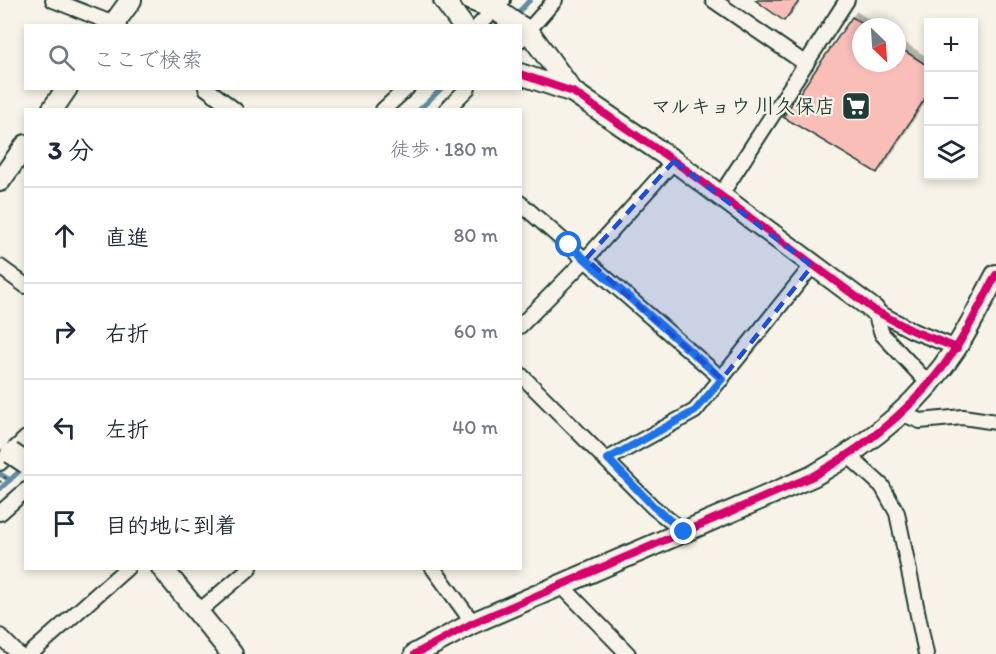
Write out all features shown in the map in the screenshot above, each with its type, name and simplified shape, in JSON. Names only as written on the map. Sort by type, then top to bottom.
[{"type":"street","points":[[53,0],[115,24],[131,0]]},
{"type":"street","points":[[444,0],[462,24]]},
{"type":"street","points":[[471,0],[499,5],[516,24]]},
{"type":"street","points":[[555,0],[522,31],[573,92]]},
{"type":"street","points":[[713,0],[806,64]]},
{"type":"street","points":[[720,196],[848,0]]},
{"type":"street","points":[[480,24],[499,5]]},
{"type":"street","points":[[522,75],[573,92],[674,161],[874,310],[913,331],[957,348]]},
{"type":"street","points":[[52,108],[66,90]]},
{"type":"street","points":[[209,90],[231,108]]},
{"type":"street","points":[[385,108],[405,90]]},
{"type":"street","points":[[448,108],[466,90]]},
{"type":"street","points":[[0,179],[24,148]]},
{"type":"street","points":[[522,324],[586,259],[674,161]]},
{"type":"street","points":[[522,205],[722,379]]},
{"type":"street","points":[[608,459],[695,411],[812,266]]},
{"type":"street","points":[[0,267],[24,285]]},
{"type":"street","points":[[415,654],[473,623],[813,476],[849,456],[903,414],[929,384],[957,348],[996,275]]},
{"type":"street","points":[[874,310],[882,334],[929,384]]},
{"type":"street","points":[[522,376],[654,507],[684,532]]},
{"type":"street","points":[[903,414],[920,421],[963,417],[996,422]]},
{"type":"street","points":[[9,457],[24,440]]},
{"type":"street","points":[[849,456],[882,486],[897,513],[926,654]]},
{"type":"street","points":[[0,513],[24,492]]},
{"type":"street","points":[[30,654],[125,570]]},
{"type":"street","points":[[164,570],[232,654]]},
{"type":"street","points":[[198,612],[248,570]]},
{"type":"street","points":[[434,570],[473,623]]},
{"type":"street","points":[[561,585],[628,654]]},
{"type":"street","points":[[0,636],[18,654]]},
{"type":"highlighted area","points":[[674,161],[812,266],[722,379],[586,259]]},
{"type":"building","points":[[755,0],[800,0],[784,21]]},
{"type":"building","name":"マルキョウ 川久保店","points":[[852,17],[852,72],[906,72],[906,52],[924,63],[924,100],[877,173],[783,117]]},
{"type":"waterway","points":[[513,18],[530,0]]},
{"type":"waterway","points":[[421,108],[440,90]]},
{"type":"waterway","points":[[0,489],[24,467]]},
{"type":"waterway","points":[[0,474],[10,480]]},
{"type":"cycle path","points":[[522,75],[573,92],[674,161],[874,310],[913,331],[957,348]]},
{"type":"cycle path","points":[[415,654],[473,623],[813,476],[834,464],[892,421],[926,387],[956,348],[996,275]]},
{"type":"place","name":"マルキョウ 川久保店","points":[[856,106]]},
{"type":"route","points":[[569,245],[722,379],[695,411],[608,459],[654,507],[684,532]]}]
